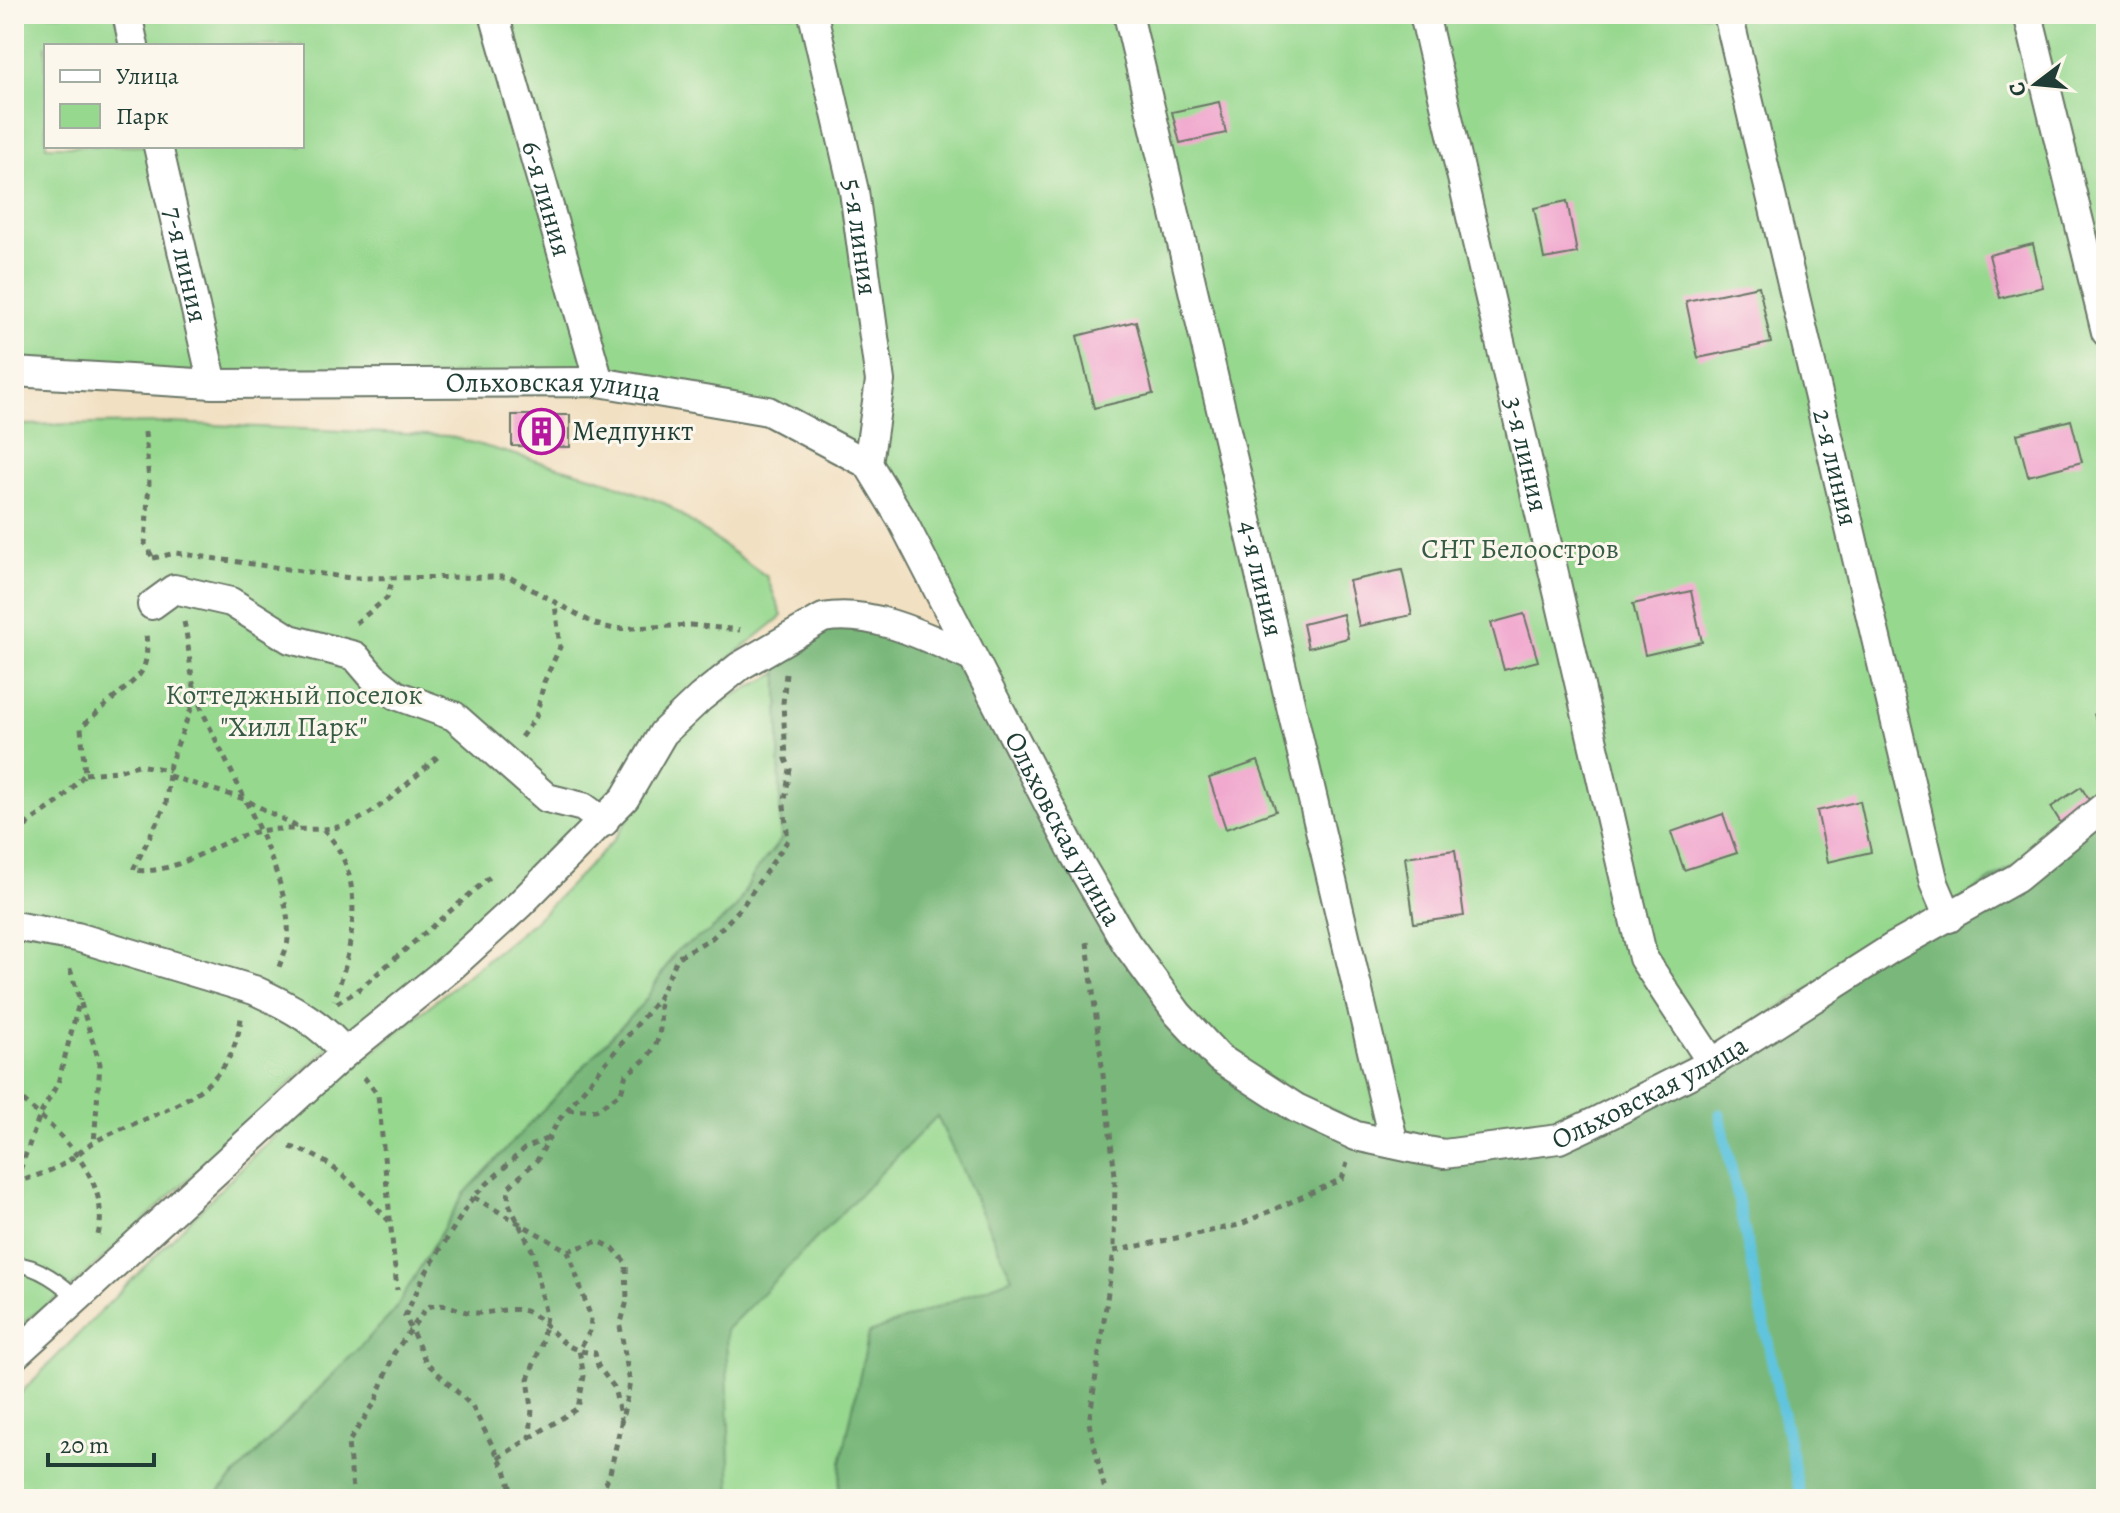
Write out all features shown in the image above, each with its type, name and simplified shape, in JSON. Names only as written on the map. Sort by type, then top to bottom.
[{"type":"street","points":[[127,14],[134,44]]},
{"type":"street","name":"6-я линия","points":[[494,14],[599,382]]},
{"type":"street","name":"5-я линия","points":[[813,14],[854,191],[880,381],[868,464]]},
{"type":"street","name":"4-я линия","points":[[1128,14],[1394,1144]]},
{"type":"street","name":"3-я линия","points":[[1424,14],[1643,958],[1712,1063]]},
{"type":"street","name":"2-я линия","points":[[1728,14],[1934,883],[1949,918]]},
{"type":"street","points":[[2028,14],[2106,332]]},
{"type":"street","name":"7-я линия","points":[[158,148],[213,384]]},
{"type":"street","name":"Ольховская улица","points":[[14,372],[213,384],[599,382],[768,411],[868,464],[902,520],[971,657],[1019,741],[1076,857],[1126,943],[1178,1014],[1219,1058],[1296,1108],[1356,1136],[1394,1144],[1444,1154],[1559,1139],[1712,1063],[1879,956],[2017,878],[2106,805]]},
{"type":"street","points":[[157,607],[231,602],[290,639],[355,656],[373,677],[396,695],[454,716],[547,798],[583,807],[604,822]]},
{"type":"street","points":[[14,1356],[345,1053],[450,968],[604,822],[625,798],[663,733],[710,690],[782,640],[823,618],[838,615],[878,621],[971,657]]},
{"type":"street","points":[[14,926],[77,937],[240,985],[267,996],[333,1036],[345,1053]]},
{"type":"lane","points":[[14,1264],[57,1281],[78,1300]]},
{"type":"path","points":[[85,774],[81,728],[100,706],[142,671],[157,607],[153,558],[145,544],[149,482],[145,432]]},
{"type":"path","points":[[153,558],[176,553],[350,578],[509,577],[595,624],[614,629],[722,626],[782,640],[786,759],[790,769],[784,806],[788,840],[741,908],[712,938],[678,957],[658,999],[568,1110],[538,1159],[509,1187],[508,1202],[533,1252],[545,1326],[528,1379],[532,1408],[530,1438]]},
{"type":"path","points":[[340,652],[356,623],[387,598],[393,578]]},
{"type":"path","points":[[506,760],[536,717],[544,682],[560,647],[555,603]]},
{"type":"path","points":[[157,607],[188,639],[197,695],[260,831],[285,904],[289,938],[267,996]]},
{"type":"path","points":[[197,695],[181,731],[169,773],[166,804],[133,870],[155,873],[181,864],[207,848],[260,831],[323,829],[356,821],[440,755]]},
{"type":"path","points":[[14,848],[28,823],[60,801],[85,774],[118,771],[138,765],[244,799],[303,829]]},
{"type":"path","points":[[323,829],[339,845],[350,874],[349,951],[332,1006],[357,991],[491,876]]},
{"type":"path","points":[[1086,931],[1115,1175],[1114,1251],[1089,1423],[1107,1499]]},
{"type":"path","points":[[63,958],[81,994],[100,1064],[94,1143]]},
{"type":"path","points":[[15,1183],[77,1155],[94,1143],[178,1106],[206,1088],[230,1056],[241,1022],[240,985]]},
{"type":"path","points":[[15,1183],[40,1115],[58,1083],[81,994]]},
{"type":"path","points":[[568,1110],[596,1110],[621,1093],[626,1074],[644,1062],[657,1047],[661,1016],[658,999]]},
{"type":"path","points":[[345,1053],[378,1095],[397,1290]]},
{"type":"path","points":[[14,1093],[40,1115],[77,1155],[104,1215],[98,1238]]},
{"type":"path","points":[[1114,1251],[1239,1225],[1342,1179],[1356,1136]]},
{"type":"path","points":[[514,1499],[472,1406],[426,1362],[405,1316],[425,1274],[473,1197],[524,1149],[551,1137]]},
{"type":"path","points":[[252,1139],[302,1150],[360,1190],[390,1222]]},
{"type":"path","points":[[473,1197],[568,1251],[591,1318],[590,1331],[580,1352],[584,1376],[578,1408],[498,1458]]},
{"type":"path","points":[[568,1251],[598,1241],[613,1248],[626,1263],[627,1301],[620,1326],[630,1383],[622,1424],[599,1499]]},
{"type":"path","points":[[354,1499],[348,1443],[376,1401],[394,1353],[411,1328],[427,1307],[444,1302],[472,1313],[519,1310],[531,1313],[556,1339],[580,1352],[595,1353],[598,1366],[614,1387],[622,1424]]},
{"type":"green space","name":"СНТ Белоостров","points":[[14,14],[2106,14],[2106,805],[2091,821],[1559,1139],[1491,1149],[1326,1122],[1178,1014],[864,462],[768,411],[591,382],[14,371]]},
{"type":"green space","name":"Коттеджный поселок \"Хилл Парк\"","points":[[172,423],[448,436],[598,478],[666,504],[767,577],[782,616],[678,700],[613,792],[438,961],[336,1041],[69,1290],[30,1317],[14,1334],[14,425]]},
{"type":"green space","points":[[823,618],[969,661],[1065,834],[1219,1058],[1416,1149],[1559,1139],[1704,1067],[2106,805],[2106,1499],[838,1499],[841,1463],[869,1333],[1012,1278],[937,1116],[726,1330],[731,1499],[212,1499],[393,1313],[464,1194],[645,1001],[677,950],[710,931],[736,908],[755,872],[781,840],[777,643]]},
{"type":"green space","points":[[778,673],[781,840],[755,872],[736,908],[710,931],[673,955],[645,1001],[464,1194],[393,1313],[212,1499],[14,1499],[14,1400],[259,1150],[372,1052],[537,919],[613,841],[679,735],[712,706]]},
{"type":"green space","points":[[916,1006],[1071,1307],[885,1499],[731,1499],[706,1247]]},
{"type":"building","points":[[1219,102],[1226,133],[1180,143],[1172,112]]},
{"type":"building","points":[[1567,201],[1577,253],[1544,259],[1534,208]]},
{"type":"building","points":[[2033,244],[2043,287],[2000,298],[1989,255]]},
{"type":"building","points":[[1759,286],[1771,343],[1698,358],[1686,301]]},
{"type":"building","points":[[1136,321],[1153,394],[1094,408],[1077,336]]},
{"type":"building","name":"Медпункт","points":[[512,415],[570,415],[570,447],[512,446]]},
{"type":"building","points":[[2071,420],[2082,462],[2028,476],[2017,434]]},
{"type":"building","points":[[1402,570],[1412,615],[1359,626],[1349,581]]},
{"type":"building","points":[[1691,591],[1702,642],[1645,655],[1633,604]]},
{"type":"building","points":[[1343,614],[1348,638],[1308,648],[1303,624]]},
{"type":"building","points":[[1524,614],[1538,661],[1504,670],[1491,623]]},
{"type":"building","points":[[2106,710],[2106,749],[2105,749],[2094,714]]},
{"type":"building","points":[[1258,761],[1276,811],[1226,829],[1209,778]]},
{"type":"building","points":[[2081,787],[2094,808],[2064,828],[2051,807]]},
{"type":"building","points":[[1860,801],[1871,852],[1828,862],[1817,811]]},
{"type":"building","points":[[1723,814],[1737,853],[1684,870],[1671,832]]},
{"type":"building","points":[[1455,850],[1464,916],[1414,923],[1405,857]]},
{"type":"waterway","points":[[1720,1114],[1801,1499]]},
{"type":"place","name":"Медпункт","points":[[541,431]]}]
